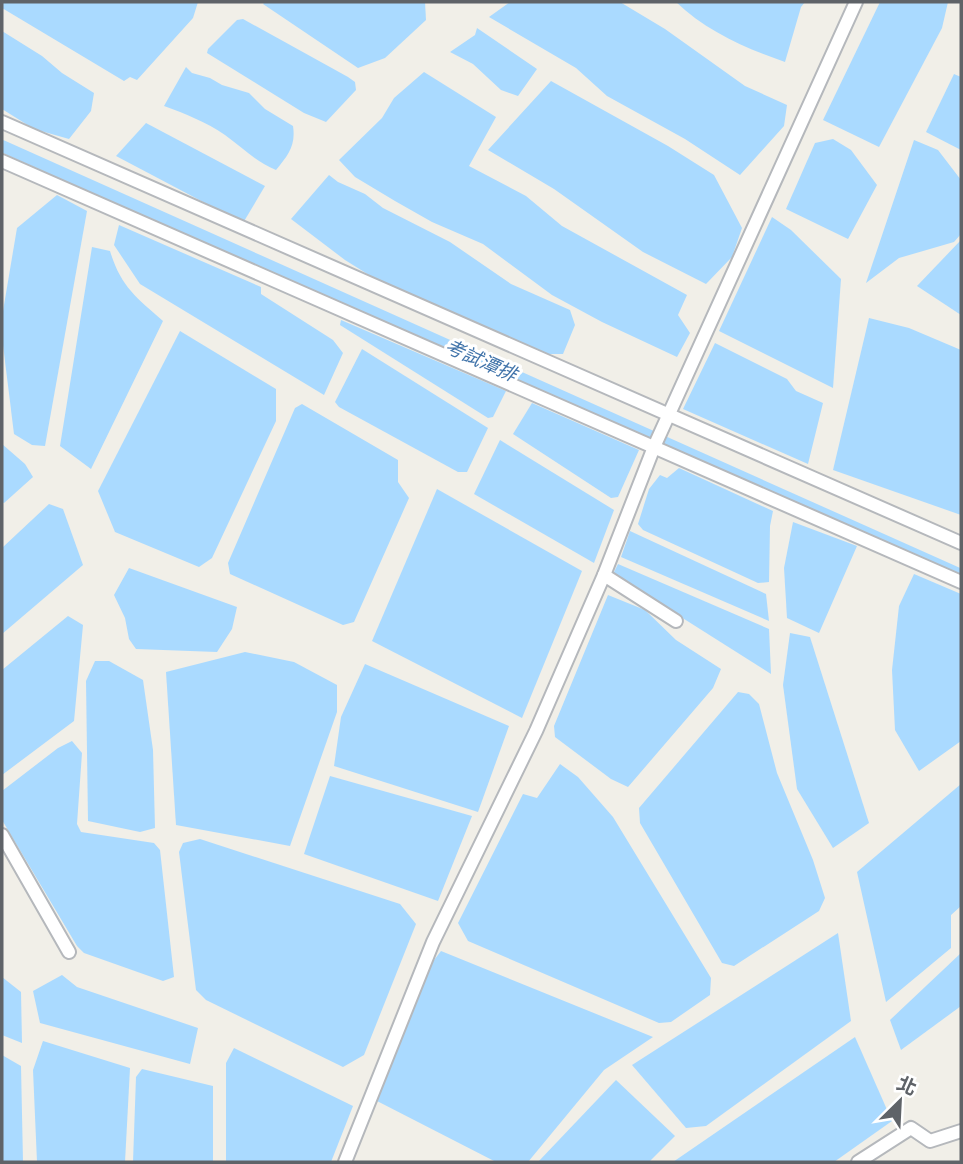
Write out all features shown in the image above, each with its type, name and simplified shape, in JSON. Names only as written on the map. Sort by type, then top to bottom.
[{"type":"lane","points":[[345,1162],[433,942],[536,731],[604,575],[655,444],[856,2]]},
{"type":"lane","points":[[2,122],[961,542]]},
{"type":"lane","points":[[2,161],[655,444],[961,582]]},
{"type":"lane","points":[[604,575],[676,621]]},
{"type":"lane","points":[[2,835],[69,952]]},
{"type":"lane","points":[[858,1162],[911,1128],[930,1141],[961,1131]]},
{"type":"water","points":[[2,2],[198,2],[193,18],[137,80],[130,77],[124,81],[2,8]]},
{"type":"water","points":[[425,2],[426,20],[385,58],[358,68],[263,4]]},
{"type":"water","points":[[510,2],[620,2],[665,29],[745,86],[787,105],[784,126],[740,175],[685,139],[607,96],[576,68],[489,17]]},
{"type":"water","points":[[676,2],[805,2],[801,7],[785,62],[727,38],[700,22]]},
{"type":"water","points":[[880,2],[948,2],[942,28],[879,147],[823,120]]},
{"type":"water","points":[[243,19],[348,77],[355,82],[356,90],[326,122],[304,113],[207,53],[237,20]]},
{"type":"water","points":[[477,28],[537,69],[518,96],[501,90],[473,64],[450,52],[475,35]]},
{"type":"water","points":[[2,31],[94,93],[91,111],[69,139],[34,129],[2,109]]},
{"type":"water","points":[[186,67],[192,73],[249,93],[265,109],[293,126],[292,145],[276,170],[256,159],[211,126],[164,106]]},
{"type":"water","points":[[424,72],[496,117],[469,166],[526,196],[562,226],[687,295],[678,315],[690,333],[677,357],[552,295],[483,244],[432,222],[395,201],[355,177],[339,160],[382,118],[394,98]]},
{"type":"water","points":[[954,74],[961,77],[961,150],[926,132]]},
{"type":"water","points":[[551,81],[668,146],[714,175],[742,228],[732,257],[706,284],[643,252],[554,189],[488,150]]},
{"type":"water","points":[[146,123],[265,186],[243,223],[116,156]]},
{"type":"water","points":[[833,139],[851,150],[877,185],[848,239],[786,209],[815,143]]},
{"type":"water","points":[[914,140],[938,150],[961,180],[961,234],[954,242],[899,258],[866,283]]},
{"type":"water","points":[[329,175],[365,194],[383,208],[450,242],[511,284],[570,310],[575,325],[563,354],[546,354],[385,285],[345,260],[291,219]]},
{"type":"water","points":[[57,195],[87,211],[45,446],[32,445],[14,434],[2,317],[17,228]]},
{"type":"water","points":[[772,217],[791,230],[841,279],[833,388],[719,331]]},
{"type":"water","points":[[119,225],[261,287],[261,294],[333,340],[343,353],[324,395],[140,284],[114,245]]},
{"type":"water","points":[[961,240],[961,315],[917,286]]},
{"type":"water","points":[[92,247],[110,251],[124,283],[163,321],[91,469],[60,446]]},
{"type":"water","points":[[869,318],[909,328],[961,350],[961,515],[833,470]]},
{"type":"water","points":[[341,320],[506,391],[493,417],[488,418],[340,325]]},
{"type":"water","points":[[180,331],[276,389],[276,421],[212,558],[199,567],[115,532],[98,491]]},
{"type":"water","points":[[715,343],[787,379],[796,391],[823,403],[808,464],[683,409]]},
{"type":"water","points":[[362,349],[488,428],[467,472],[458,472],[339,407],[335,402]]},
{"type":"water","points":[[532,403],[639,450],[618,497],[611,498],[513,434]]},
{"type":"water","points":[[302,404],[398,460],[398,482],[409,498],[354,622],[343,625],[230,574],[228,563],[295,408]]},
{"type":"water","points":[[500,440],[614,510],[594,563],[474,494]]},
{"type":"water","points":[[2,444],[25,464],[33,477],[4,503],[2,502]]},
{"type":"water","points":[[679,468],[773,511],[770,526],[769,582],[758,583],[643,530],[638,524],[649,489],[660,475],[667,478]]},
{"type":"water","points":[[437,489],[582,571],[522,718],[372,641]]},
{"type":"water","points":[[49,504],[63,509],[83,565],[2,634],[2,548]]},
{"type":"water","points":[[793,522],[857,546],[819,633],[787,618],[784,568]]},
{"type":"water","points":[[630,531],[766,594],[769,621],[621,557]]},
{"type":"water","points":[[618,564],[769,629],[771,674],[613,574]]},
{"type":"water","points":[[129,568],[237,607],[232,629],[217,652],[136,649],[129,639],[125,618],[114,595]]},
{"type":"water","points":[[914,574],[961,594],[961,741],[919,771],[895,730],[892,670],[899,606]]},
{"type":"water","points":[[608,595],[645,610],[676,640],[721,669],[713,688],[628,787],[611,779],[555,737],[554,726]]},
{"type":"water","points":[[68,616],[83,625],[74,721],[2,775],[2,670]]},
{"type":"water","points":[[790,633],[810,637],[869,823],[833,848],[797,789],[783,685]]},
{"type":"water","points":[[245,652],[294,662],[337,685],[337,712],[290,846],[176,825],[166,672]]},
{"type":"water","points":[[95,661],[109,661],[143,680],[153,750],[155,828],[140,832],[88,821],[86,681]]},
{"type":"water","points":[[365,664],[509,726],[478,812],[334,766],[341,717]]},
{"type":"water","points":[[738,692],[749,694],[759,704],[777,773],[813,860],[825,898],[819,911],[734,966],[722,963],[640,823],[639,808]]},
{"type":"water","points":[[72,741],[82,753],[77,824],[81,832],[154,843],[160,850],[174,977],[163,981],[84,953],[77,946],[2,820],[2,791],[58,748]]},
{"type":"water","points":[[560,764],[578,777],[613,817],[711,978],[710,995],[671,1022],[659,1023],[468,941],[458,923],[523,794],[537,798]]},
{"type":"water","points":[[330,776],[472,816],[438,901],[304,854]]},
{"type":"water","points":[[961,784],[961,906],[951,915],[951,948],[886,1002],[857,872]]},
{"type":"water","points":[[200,839],[400,904],[416,924],[364,1055],[343,1067],[206,1000],[196,990],[179,852],[183,843]]},
{"type":"water","points":[[838,933],[851,1021],[706,1126],[686,1128],[632,1065]]},
{"type":"water","points":[[441,951],[653,1037],[604,1070],[528,1162],[496,1162],[377,1101],[431,964]]},
{"type":"water","points":[[961,953],[961,1006],[901,1050],[890,1020]]},
{"type":"water","points":[[62,975],[77,987],[198,1028],[190,1064],[40,1023],[33,991]]},
{"type":"water","points":[[2,977],[21,992],[22,1043],[2,1035]]},
{"type":"water","points":[[855,1037],[892,1121],[834,1162],[673,1162]]},
{"type":"water","points":[[43,1041],[130,1068],[125,1162],[37,1162],[33,1070]]},
{"type":"water","points":[[234,1048],[353,1106],[331,1162],[226,1162],[226,1063]]},
{"type":"water","points":[[2,1055],[21,1066],[23,1162],[2,1162]]},
{"type":"water","points":[[142,1069],[213,1086],[213,1162],[133,1162],[136,1077]]},
{"type":"water","points":[[616,1080],[675,1136],[649,1162],[538,1162]]},
{"type":"waterway","name":"考試潭排","points":[[2,146],[961,575]]}]
